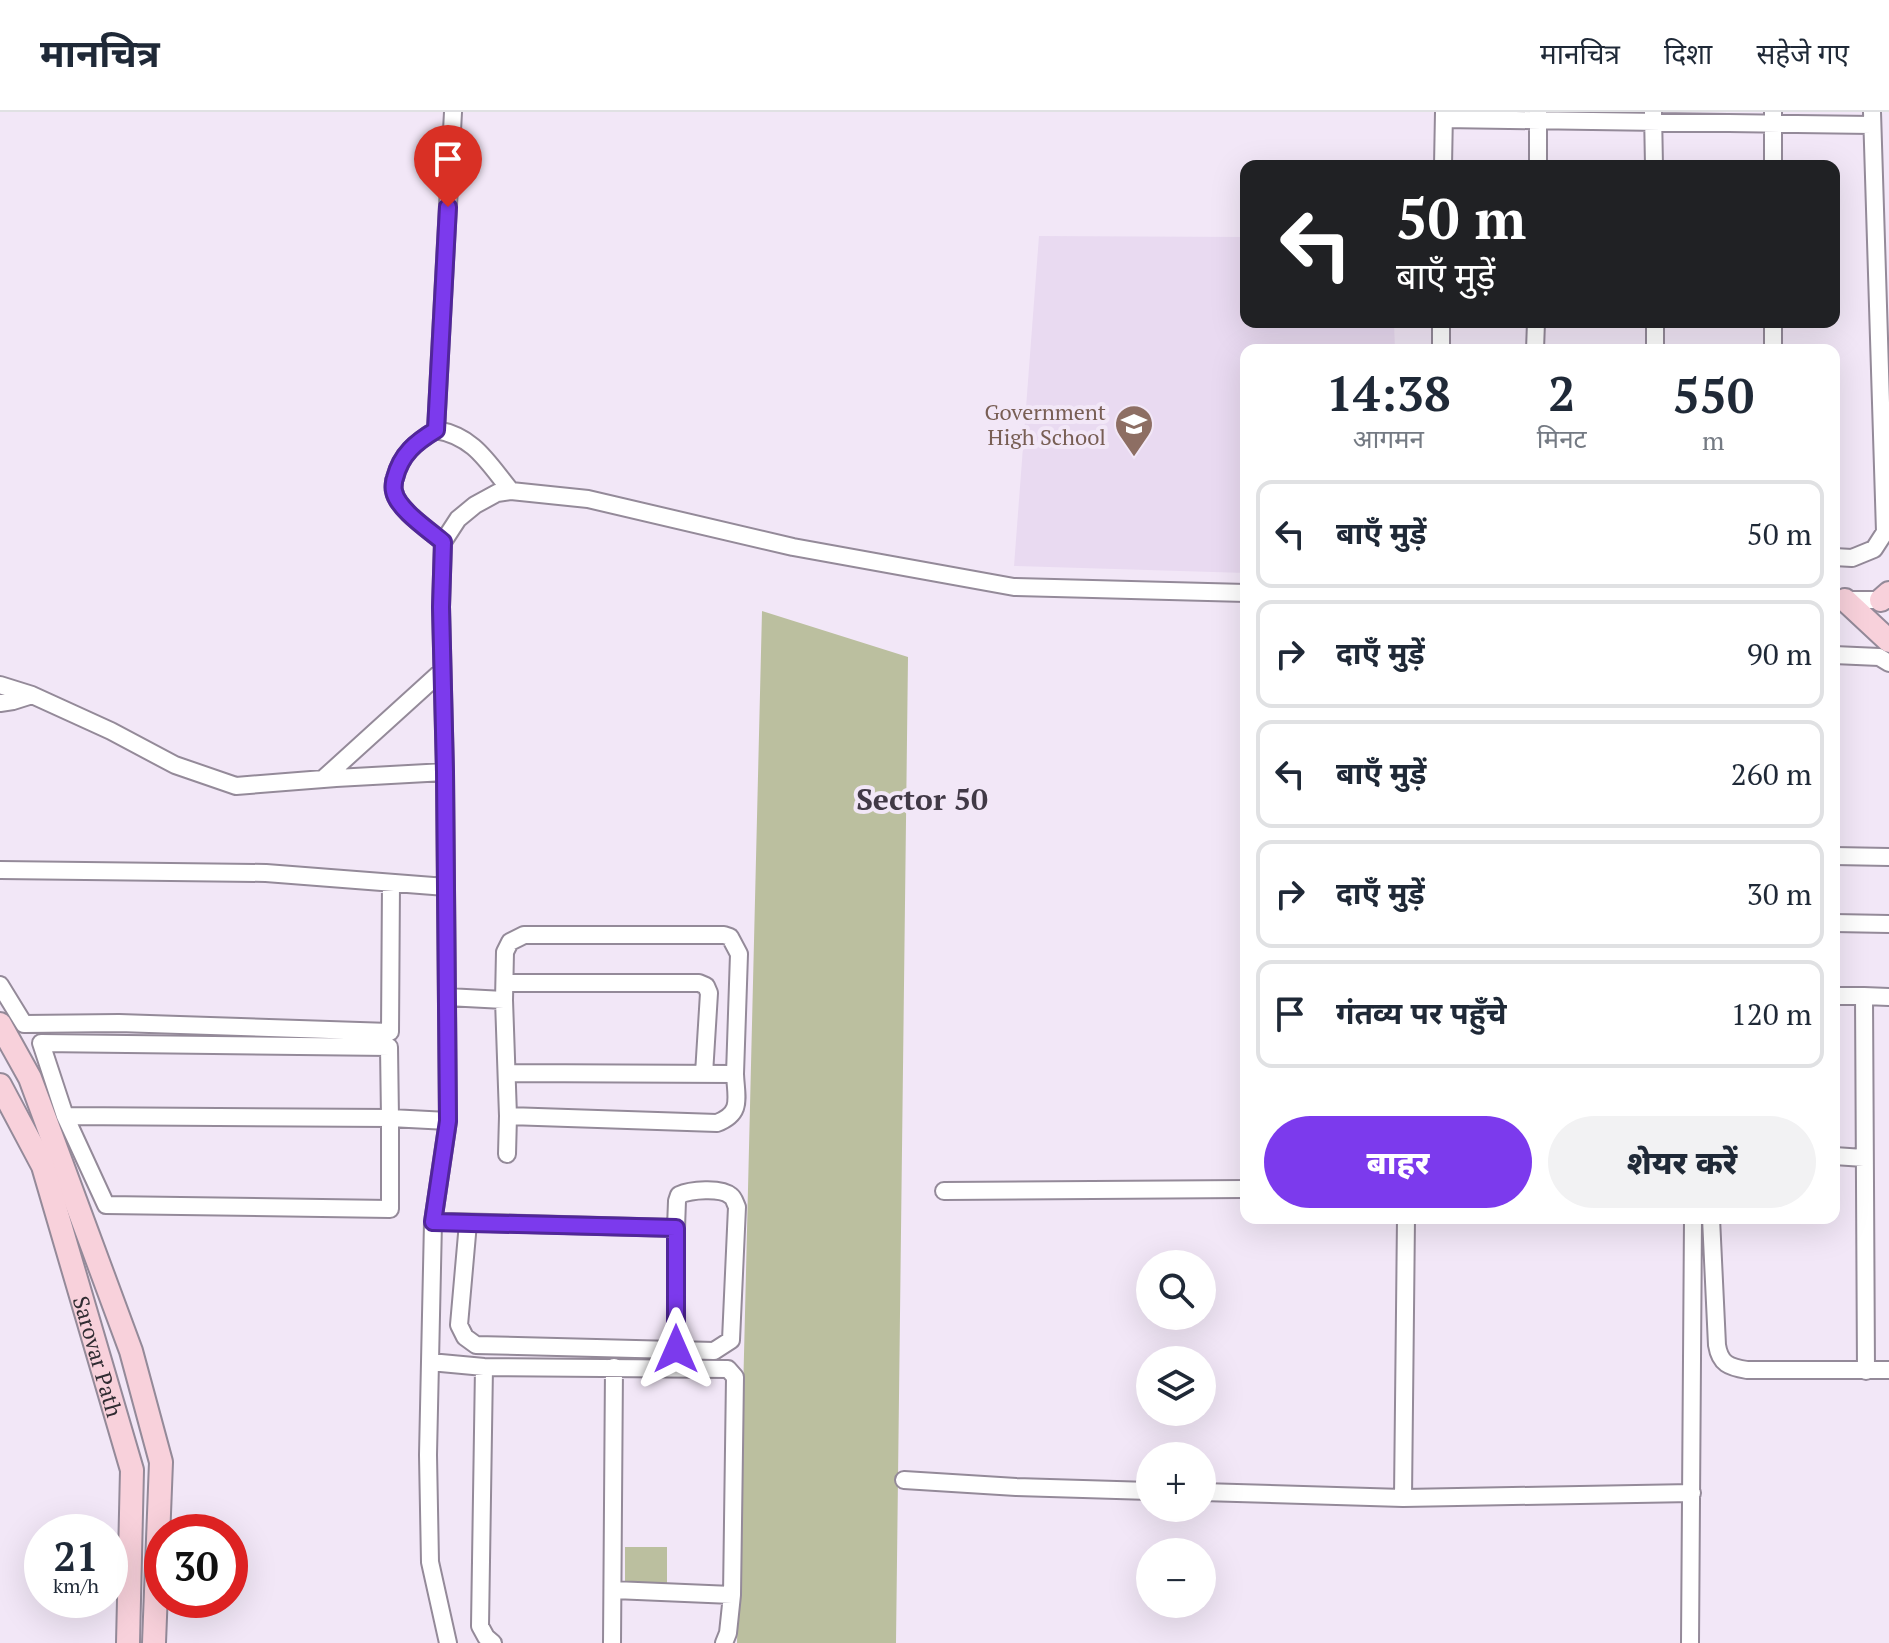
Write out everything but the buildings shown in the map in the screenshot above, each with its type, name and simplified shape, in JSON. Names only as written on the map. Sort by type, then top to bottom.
[{"type":"main road","points":[[1840,601],[1889,641]]},
{"type":"main road","points":[[0,1024],[30,1078],[131,1351],[161,1462],[154,1643]]},
{"type":"main road","name":"Sarovar Path","points":[[0,1085],[43,1166],[132,1470],[128,1643]]},
{"type":"street","points":[[436,430],[453,112]]},
{"type":"street","points":[[1443,160],[1444,116],[1872,119],[1885,532],[1874,549],[1852,558],[1840,557]]},
{"type":"street","points":[[1538,116],[1538,160]]},
{"type":"street","points":[[1653,117],[1654,160]]},
{"type":"street","points":[[1773,118],[1773,160]]},
{"type":"street","points":[[443,542],[406,510],[394,491],[401,460],[416,443],[436,430],[453,433],[485,460],[511,491]]},
{"type":"street","points":[[448,1643],[430,1562],[428,1455],[433,1222],[448,1121],[441,607],[443,542],[458,519],[497,493],[511,491],[588,499],[793,547],[1014,587],[1240,593]]},
{"type":"street","points":[[1840,600],[1886,598]]},
{"type":"street","points":[[1840,655],[1879,657],[1889,663]]},
{"type":"street","points":[[323,779],[442,671]]},
{"type":"street","points":[[0,685],[32,695],[111,731],[175,765],[236,786],[445,772]]},
{"type":"street","points":[[0,703],[32,695]]},
{"type":"street","points":[[1840,856],[1889,857]]},
{"type":"street","points":[[0,870],[266,873],[446,887]]},
{"type":"street","points":[[0,985],[24,1024],[119,1023],[390,1032],[391,883]]},
{"type":"street","points":[[1840,923],[1889,924]]},
{"type":"street","points":[[507,1154],[504,991],[505,952],[510,942],[524,935],[730,937],[739,954],[735,1074],[737,1106],[729,1118],[717,1123],[508,1116]]},
{"type":"street","points":[[447,997],[504,991],[699,983],[706,986],[709,993],[704,1074]]},
{"type":"street","points":[[1840,996],[1889,997]]},
{"type":"street","points":[[1864,996],[1866,1371]]},
{"type":"street","points":[[41,1043],[389,1047],[390,1118],[390,1209],[106,1205],[65,1116],[41,1043]]},
{"type":"street","points":[[507,1073],[735,1074]]},
{"type":"street","points":[[65,1116],[448,1121]]},
{"type":"street","points":[[1840,1156],[1864,1158]]},
{"type":"street","points":[[944,1191],[1240,1189]]},
{"type":"street","points":[[468,1223],[459,1325],[465,1337],[476,1345],[714,1351],[731,1340],[737,1207],[733,1197],[727,1193],[689,1191],[679,1195],[677,1201],[676,1349]]},
{"type":"street","points":[[433,1222],[676,1228]]},
{"type":"street","points":[[1403,1498],[1406,1224]]},
{"type":"street","points":[[1690,1643],[1693,1224]]},
{"type":"street","points":[[1711,1224],[1717,1345],[1719,1357],[1731,1367],[1747,1370],[1889,1370]]},
{"type":"street","points":[[430,1362],[484,1367],[728,1369],[735,1377],[732,1595],[724,1643]]},
{"type":"street","points":[[484,1367],[480,1626],[493,1643]]},
{"type":"street","points":[[612,1643],[614,1367]]},
{"type":"street","points":[[904,1480],[1136,1491]]},
{"type":"street","points":[[1216,1492],[1403,1498],[1692,1493]]},
{"type":"street","points":[[614,1590],[732,1595]]},
{"type":"shaded area","name":"Government High School","points":[[1039,236],[1240,237],[1240,328],[1394,328],[1395,344],[1240,344],[1240,573],[1014,566]]},
{"type":"green space","points":[[762,611],[908,657],[896,1643],[737,1643]]},
{"type":"green space","points":[[625,1547],[667,1547],[667,1586],[625,1586]]},
{"type":"place","name":"Government High School","points":[[1134,458]]},
{"type":"district","name":"Sector 50","points":[[922,799]]},
{"type":"route","points":[[448,207],[436,430],[416,443],[401,460],[394,482],[394,491],[406,510],[443,542],[441,607],[448,1121],[433,1222],[676,1228],[676,1349]]}]
